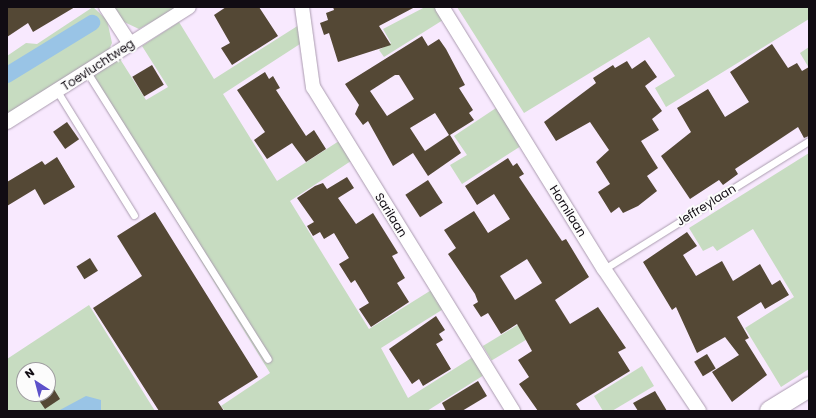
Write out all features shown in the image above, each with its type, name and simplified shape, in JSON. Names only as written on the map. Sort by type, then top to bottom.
[{"type":"street","points":[[106,7],[130,44]]},
{"type":"street","name":"Toevluchtweg","points":[[7,122],[189,7]]},
{"type":"street","name":"Sarilaan","points":[[302,7],[313,88],[513,411]]},
{"type":"street","name":"Hornilaan","points":[[442,7],[604,269],[699,411]]},
{"type":"street","points":[[770,411],[809,387]]},
{"type":"lane","points":[[87,72],[268,359]]},
{"type":"lane","points":[[57,91],[134,215]]},
{"type":"lane","name":"Jeffreylaan","points":[[604,269],[809,141]]},
{"type":"green space","points":[[93,7],[107,20],[112,43],[109,49],[7,115],[7,56],[26,43],[37,44]]},
{"type":"green space","points":[[113,7],[179,7],[139,29],[122,21]]},
{"type":"green space","points":[[425,7],[435,7],[443,20],[384,57],[379,50],[391,43],[383,29]]},
{"type":"green space","points":[[457,7],[809,7],[809,19],[666,107],[655,88],[675,76],[649,37],[524,113]]},
{"type":"green space","points":[[179,22],[214,79],[299,25],[300,44],[223,94],[277,181],[339,141],[351,161],[290,201],[369,329],[433,289],[445,308],[381,348],[408,398],[473,357],[484,375],[427,411],[225,411],[221,406],[270,373],[89,79],[120,59],[146,100],[168,87],[142,46]]},
{"type":"green space","points":[[809,47],[809,68],[800,53]]},
{"type":"green space","points":[[496,108],[521,146],[462,184],[450,165],[467,155],[454,136]]},
{"type":"green space","points":[[809,153],[809,369],[781,387],[745,328],[794,297],[753,229],[717,251],[713,246],[703,251],[689,228]]},
{"type":"green space","points":[[89,305],[155,411],[7,411],[7,359]]},
{"type":"green space","points":[[536,314],[545,329],[492,361],[483,346]]},
{"type":"green space","points":[[642,366],[654,386],[612,411],[603,411],[594,396]]},
{"type":"water","points":[[86,396],[101,400],[101,411],[58,411]]},
{"type":"building","points":[[7,7],[75,7],[33,32],[28,23],[7,37]]},
{"type":"building","points":[[226,7],[259,7],[278,36],[232,65],[221,48],[230,43],[214,15]]},
{"type":"building","points":[[333,7],[415,7],[379,26],[391,45],[338,62],[329,33],[324,35],[320,23],[328,20],[326,13],[334,10]]},
{"type":"building","points":[[422,36],[428,46],[439,39],[465,85],[459,88],[473,110],[469,113],[474,120],[450,135],[461,153],[428,176],[413,153],[393,166],[368,121],[363,125],[355,114],[359,105],[345,84]],"holes":[[[395,75],[399,75],[414,99],[387,116],[370,91]],[[435,113],[449,135],[425,151],[410,128]]]},
{"type":"building","points":[[772,44],[788,68],[797,63],[802,71],[809,67],[809,136],[804,138],[798,127],[735,169],[738,174],[723,185],[719,180],[690,199],[661,156],[691,132],[677,108],[708,89],[725,117],[749,102],[730,72]]},
{"type":"building","points":[[645,60],[657,77],[645,86],[662,111],[652,119],[659,130],[641,141],[658,168],[647,176],[657,191],[638,206],[623,213],[619,207],[611,213],[598,192],[610,184],[596,162],[609,150],[590,122],[556,141],[544,122],[596,83],[593,78],[613,65],[615,68],[627,61],[632,69]]},
{"type":"building","points":[[152,65],[164,85],[144,97],[132,77]]},
{"type":"building","points":[[265,72],[269,79],[273,76],[280,88],[276,90],[306,136],[314,130],[326,149],[306,162],[292,143],[267,159],[254,140],[265,132],[237,90]]},
{"type":"building","points":[[67,122],[79,139],[65,149],[53,132]]},
{"type":"building","points":[[57,157],[75,187],[44,205],[35,189],[7,206],[7,182],[42,161],[45,165]]},
{"type":"building","points":[[508,158],[513,166],[517,163],[524,174],[519,177],[562,241],[566,239],[589,277],[555,300],[570,324],[598,307],[626,348],[618,352],[630,371],[576,404],[581,411],[538,411],[519,384],[529,377],[518,360],[532,351],[517,324],[501,334],[488,313],[481,317],[473,305],[478,302],[475,294],[448,254],[456,248],[444,230],[474,211],[488,233],[510,219],[494,194],[477,205],[465,186]],"holes":[[[527,259],[542,283],[515,300],[500,276]]]},
{"type":"building","points":[[347,177],[354,188],[338,198],[356,224],[373,213],[398,253],[392,256],[405,278],[397,283],[409,302],[371,327],[359,309],[369,303],[355,280],[351,283],[339,264],[349,258],[334,233],[324,239],[320,232],[313,236],[307,226],[314,222],[297,198],[315,186],[323,183],[327,189]]},
{"type":"building","points":[[428,180],[443,203],[420,217],[405,195]]},
{"type":"building","points":[[155,212],[258,377],[218,402],[224,411],[159,411],[93,308],[142,276],[117,236]]},
{"type":"building","points":[[687,232],[697,246],[683,255],[696,276],[722,261],[733,281],[760,264],[772,285],[780,280],[789,295],[765,309],[761,302],[737,317],[749,338],[745,340],[767,375],[732,402],[712,372],[739,355],[725,337],[697,353],[676,307],[672,310],[643,262]]},
{"type":"building","points":[[90,258],[98,271],[84,279],[76,266]]},
{"type":"building","points":[[436,316],[445,330],[439,334],[443,340],[436,344],[451,369],[423,386],[419,379],[412,384],[389,349]]},
{"type":"building","points":[[707,354],[716,369],[703,376],[694,362]]},
{"type":"building","points":[[478,381],[487,396],[462,411],[446,411],[442,403]]},
{"type":"building","points":[[655,391],[667,411],[638,411],[633,403]]},
{"type":"building","points":[[56,392],[60,399],[56,402]]},
{"type":"building","points":[[40,402],[56,402],[45,409]]},
{"type":"waterway","points":[[7,75],[92,23]]}]
